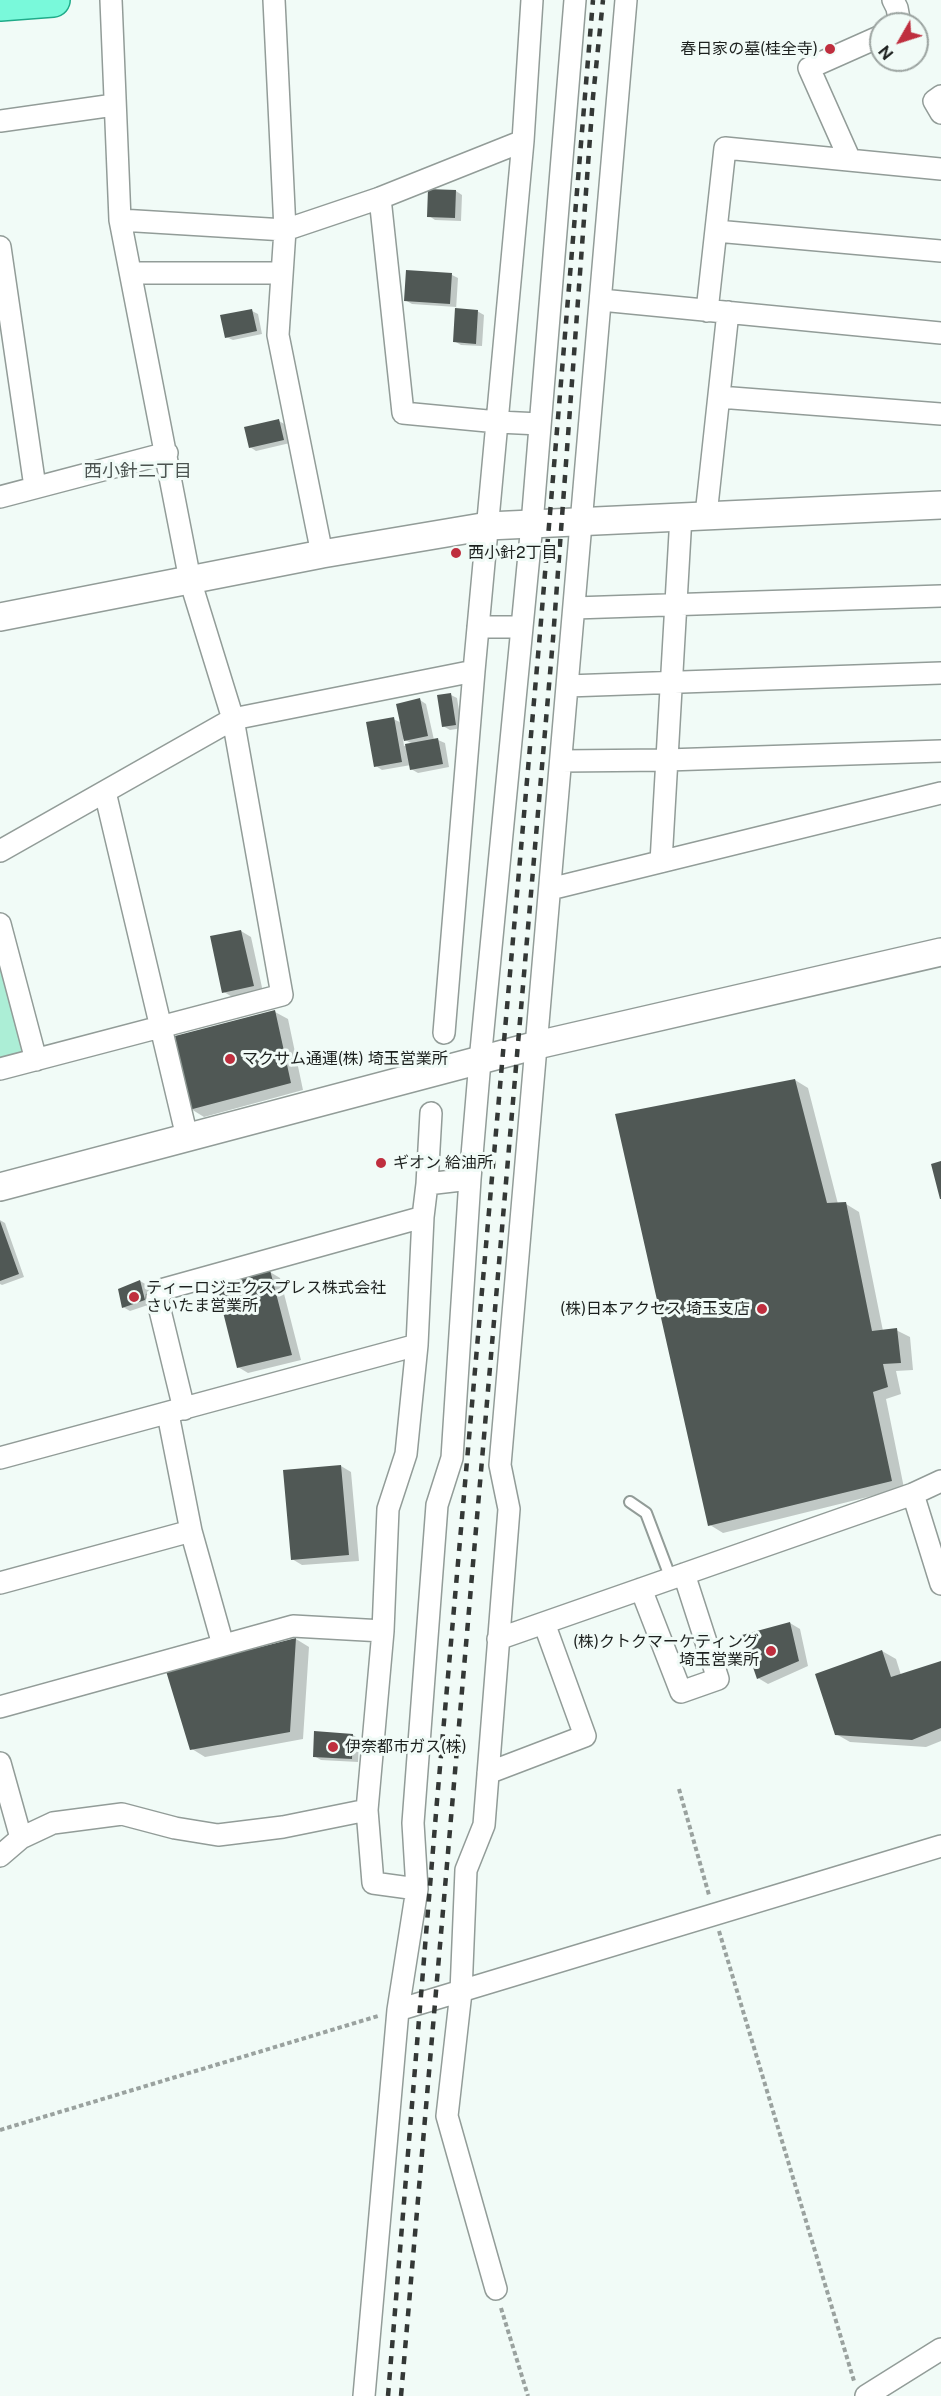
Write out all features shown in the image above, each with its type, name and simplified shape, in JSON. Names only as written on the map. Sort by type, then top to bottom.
[{"type":"main road","points":[[0,4],[53,0]]},
{"type":"street","points":[[0,1069],[282,995],[233,719],[190,580],[120,220],[111,0]]},
{"type":"street","points":[[274,0],[285,230],[278,335],[322,554]]},
{"type":"street","points":[[444,1033],[474,671],[523,141],[532,0]]},
{"type":"street","points":[[364,2396],[398,2010],[417,1889],[413,1823],[437,1504],[452,1458],[470,1179],[532,524],[575,0]]},
{"type":"street","points":[[496,2289],[447,2116],[461,1992],[466,1870],[484,1825],[509,1509],[500,1465],[626,0]]},
{"type":"street","points":[[850,160],[809,68],[869,41]]},
{"type":"street","points":[[941,96],[933,101],[941,113]]},
{"type":"street","points":[[0,121],[114,105]]},
{"type":"street","points":[[120,220],[285,230],[380,198],[523,141]]},
{"type":"street","points":[[661,862],[676,605],[718,397],[716,231],[725,148],[941,169]]},
{"type":"street","points":[[380,198],[403,413],[498,422],[540,423]]},
{"type":"street","points":[[716,231],[941,251]]},
{"type":"street","points":[[0,247],[36,487]]},
{"type":"street","points":[[131,273],[282,273]]},
{"type":"street","points":[[601,300],[941,333]]},
{"type":"street","points":[[718,397],[941,414]]},
{"type":"street","points":[[0,497],[167,453]]},
{"type":"street","points":[[0,617],[322,554],[488,526],[941,505]]},
{"type":"street","points":[[574,608],[941,596]]},
{"type":"street","points":[[478,627],[522,627]]},
{"type":"street","points":[[0,851],[233,719],[474,671]]},
{"type":"street","points":[[567,686],[941,673]]},
{"type":"street","points":[[561,761],[941,751]]},
{"type":"street","points":[[105,792],[187,1137]]},
{"type":"street","points":[[550,889],[941,793]]},
{"type":"street","points":[[0,924],[36,1060]]},
{"type":"street","points":[[0,1187],[537,1045],[941,952]]},
{"type":"street","points":[[417,1889],[373,1882],[367,1810],[382,1631],[388,1509],[406,1454],[417,1345],[431,1113]]},
{"type":"street","points":[[427,1184],[470,1179]]},
{"type":"street","points":[[223,1645],[191,1531],[176,1411],[157,1299],[164,1289],[423,1217]]},
{"type":"street","points":[[0,1458],[417,1345]]},
{"type":"street","points":[[498,1640],[913,1494],[941,1481]]},
{"type":"street","points":[[913,1494],[941,1584]]},
{"type":"street","points":[[0,1583],[191,1531]]},
{"type":"street","points":[[641,1589],[681,1692],[718,1679],[678,1577]]},
{"type":"street","points":[[488,1773],[585,1736],[544,1623]]},
{"type":"street","points":[[0,1707],[293,1626],[382,1631]]},
{"type":"street","points":[[0,1763],[21,1838]]},
{"type":"street","points":[[0,1856],[21,1838],[53,1823],[122,1814],[175,1828],[218,1835],[283,1827],[367,1810]]},
{"type":"street","points":[[398,2010],[941,1846]]},
{"type":"street","points":[[861,2390],[941,2349]]},
{"type":"lane","points":[[630,1502],[646,1513],[678,1577]]},
{"type":"path","points":[[679,1789],[714,1915],[861,2390]]},
{"type":"path","points":[[0,2130],[398,2010]]},
{"type":"path","points":[[496,2289],[528,2396]]},
{"type":"green space","points":[[0,947],[26,1046],[18,1056],[0,1061]]},
{"type":"building","points":[[428,189],[456,190],[455,218],[427,217]]},
{"type":"building","points":[[406,270],[452,273],[450,304],[404,301]]},
{"type":"building","points":[[455,308],[478,310],[476,344],[453,342]]},
{"type":"building","points":[[252,309],[257,331],[225,338],[220,315]]},
{"type":"building","points":[[279,419],[284,440],[249,448],[244,427]]},
{"type":"building","points":[[451,693],[456,725],[442,727],[437,695]]},
{"type":"building","points":[[420,698],[428,736],[404,741],[396,704]]},
{"type":"building","points":[[394,717],[402,762],[374,767],[366,722]]},
{"type":"building","points":[[438,738],[443,764],[410,770],[405,744]]},
{"type":"building","points":[[241,930],[254,986],[222,993],[210,936]]},
{"type":"building","points":[[275,1010],[291,1083],[189,1110],[175,1036]]},
{"type":"building","points":[[795,1079],[827,1203],[846,1202],[872,1331],[897,1328],[901,1363],[883,1364],[888,1387],[873,1392],[892,1481],[708,1526],[615,1114]]},
{"type":"building","points":[[941,1161],[941,1199],[940,1199],[931,1164]]},
{"type":"building","points":[[0,1221],[19,1274],[0,1281]]},
{"type":"building","points":[[270,1270],[292,1355],[237,1368],[216,1284]]},
{"type":"building","points":[[140,1280],[145,1300],[122,1308],[118,1289]]},
{"type":"building","points":[[341,1465],[349,1555],[291,1560],[283,1470]]},
{"type":"building","points":[[790,1622],[799,1661],[757,1679],[742,1635]]},
{"type":"building","points":[[296,1638],[290,1732],[190,1750],[166,1671]]},
{"type":"building","points":[[882,1650],[891,1677],[941,1661],[941,1728],[912,1740],[835,1735],[815,1674]]},
{"type":"building","points":[[314,1731],[353,1734],[352,1759],[313,1757]]},
{"type":"railway","points":[[388,2396],[437,1801],[540,633],[593,0]]},
{"type":"railway","points":[[401,2396],[553,639],[593,97],[603,0]]},
{"type":"place","name":"春日家の墓(桂全寺)","points":[[830,49]]},
{"type":"place","name":"西小針2丁目","points":[[456,553]]},
{"type":"place","name":"マクサム通運(株) 埼玉営業所","points":[[230,1059]]},
{"type":"place","name":"ギオン 給油所","points":[[381,1163]]},
{"type":"place","name":"ティーロジエクスプレス株式会社 さいたま営業所","points":[[134,1297]]},
{"type":"place","name":"(株)日本アクセス 埼玉支店","points":[[762,1309]]},
{"type":"place","name":"(株)クトクマーケティング 埼玉営業所","points":[[771,1651]]},
{"type":"place","name":"伊奈都市ガス(株)","points":[[333,1747]]},
{"type":"district","name":"西小針二丁目","points":[[138,471]]}]
